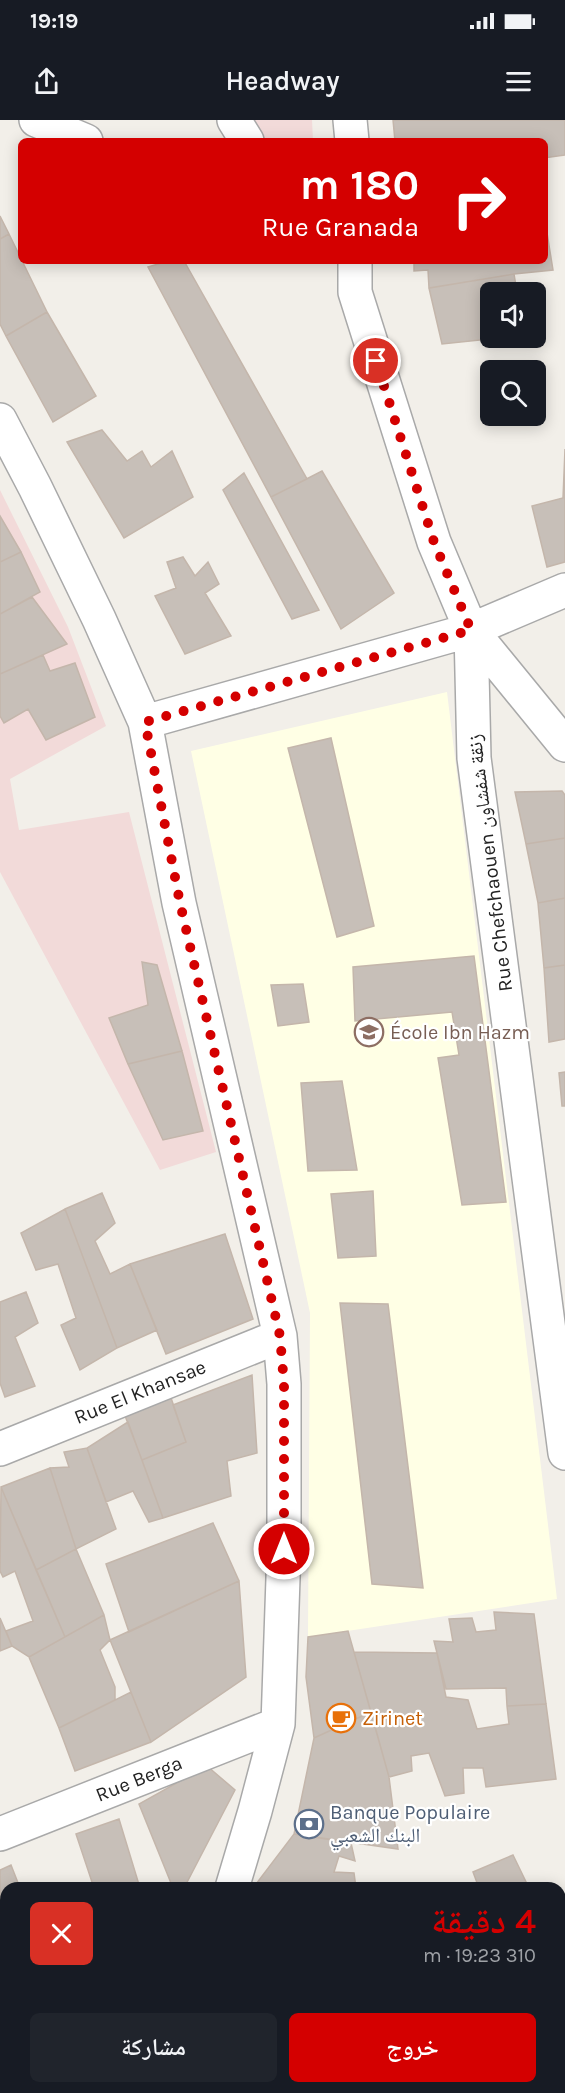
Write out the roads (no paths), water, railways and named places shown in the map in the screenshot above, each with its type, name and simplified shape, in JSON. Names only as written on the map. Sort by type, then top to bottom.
[{"type":"street","points":[[36,120],[79,138]]},
{"type":"street","points":[[234,120],[245,138]]},
{"type":"street","points":[[350,120],[352,138]]},
{"type":"street","points":[[335,264],[355,277],[434,542],[471,630],[565,745]]},
{"type":"street","points":[[0,420],[99,619],[145,722],[180,903],[280,1336],[284,1384],[284,1549],[278,1724],[234,1882]]},
{"type":"street","points":[[145,722],[471,630],[565,590]]},
{"type":"street","name":"Rue Chefchaouen زنقة شفشاون","points":[[471,630],[474,758],[565,1453]]},
{"type":"street","name":"Rue El Khansae","points":[[0,1449],[280,1336]]},
{"type":"street","name":"Rue Berga","points":[[0,1834],[278,1724]]},
{"type":"place","name":"École Ibn Hazm","points":[[369,1032]]},
{"type":"place","name":"Zirinet","points":[[341,1718]]},
{"type":"place","name":"Banque Populaire البنك الشعبي","points":[[309,1824]]}]
